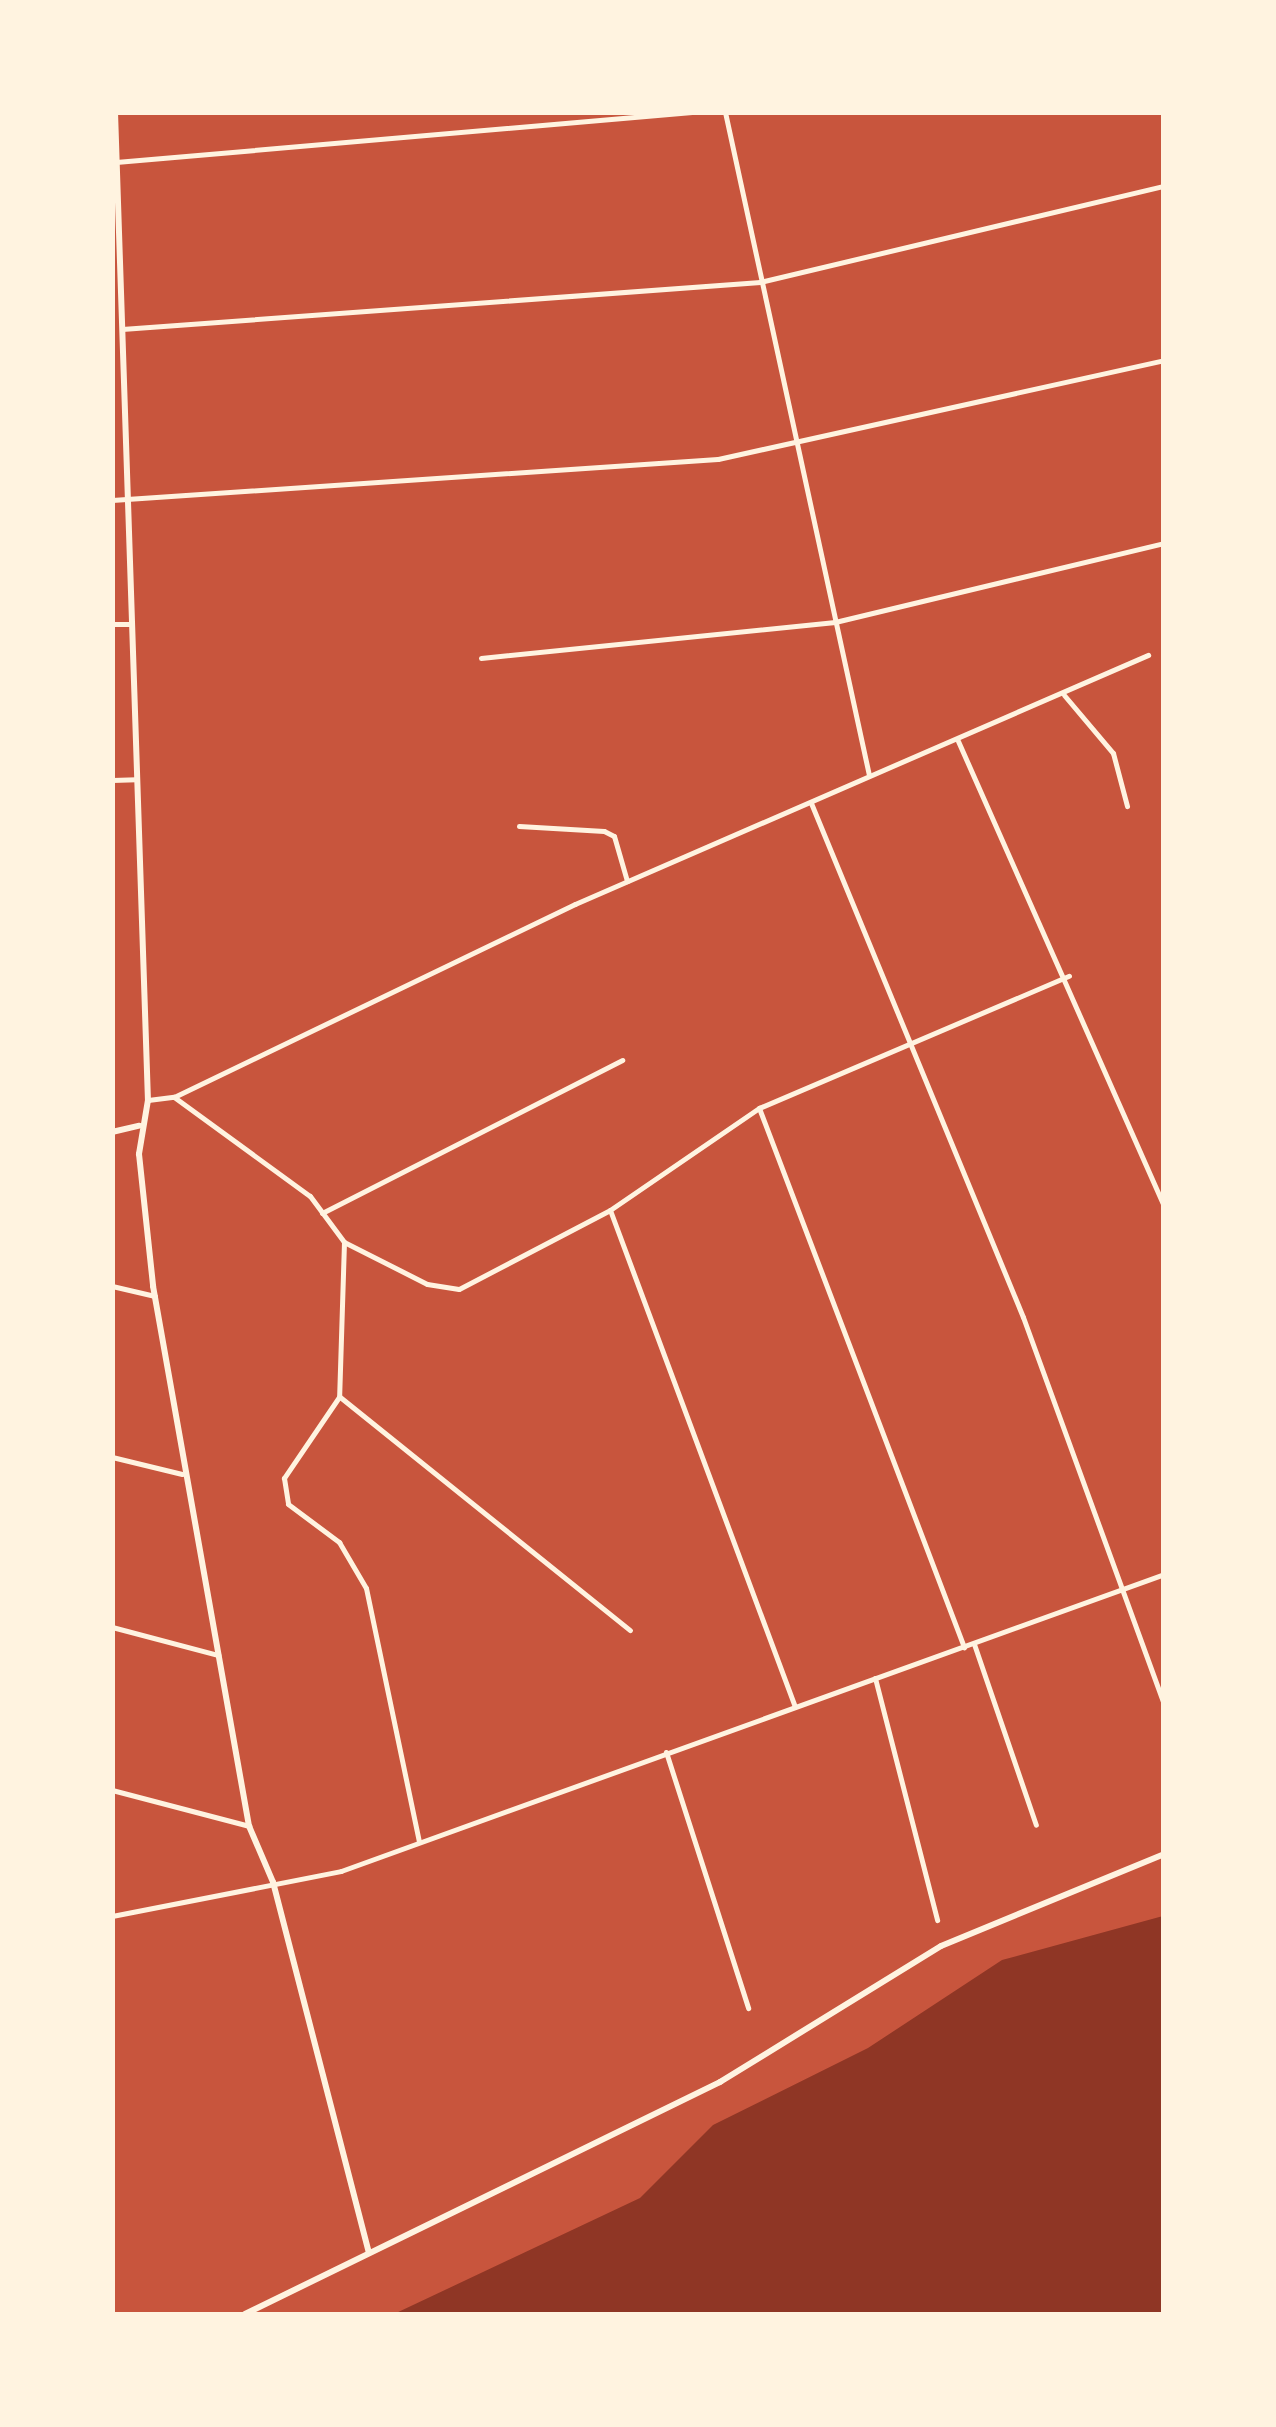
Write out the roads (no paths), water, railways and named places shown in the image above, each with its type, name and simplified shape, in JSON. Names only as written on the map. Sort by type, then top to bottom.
[{"type":"street","points":[[114,112],[148,1100],[139,1126],[154,1296],[182,1474],[221,1656],[249,1826],[272,1882],[369,2253]]},
{"type":"street","points":[[116,162],[692,112]]},
{"type":"street","points":[[725,112],[869,775]]},
{"type":"street","points":[[122,329],[760,282],[1164,186]]},
{"type":"street","points":[[112,500],[798,447],[1164,360]]},
{"type":"street","points":[[481,658],[835,622],[1164,544]]},
{"type":"street","points":[[112,624],[132,624]]},
{"type":"street","points":[[148,1100],[174,1097],[627,881],[869,775],[958,741],[1148,654]]},
{"type":"street","points":[[1063,694],[1113,752],[1128,806]]},
{"type":"street","points":[[958,741],[1070,976],[1164,1206]]},
{"type":"street","points":[[112,780],[139,779]]},
{"type":"street","points":[[811,803],[1124,1587],[1164,1704]]},
{"type":"street","points":[[519,826],[604,831],[614,836],[627,881]]},
{"type":"street","points":[[174,1097],[322,1212],[344,1242],[449,1291],[610,1210],[759,1108],[1070,976]]},
{"type":"street","points":[[322,1212],[622,1060]]},
{"type":"street","points":[[759,1108],[964,1646]]},
{"type":"street","points":[[112,1132],[139,1126]]},
{"type":"street","points":[[610,1210],[794,1707]]},
{"type":"street","points":[[344,1242],[339,1397],[284,1478],[288,1504],[339,1542],[366,1588],[419,1842]]},
{"type":"street","points":[[112,1286],[154,1296]]},
{"type":"street","points":[[339,1397],[630,1630]]},
{"type":"street","points":[[112,1457],[182,1474]]},
{"type":"street","points":[[112,1916],[272,1882],[419,1842],[1164,1574]]},
{"type":"street","points":[[112,1627],[221,1656]]},
{"type":"street","points":[[974,1643],[1036,1825]]},
{"type":"street","points":[[875,1678],[938,1920]]},
{"type":"street","points":[[666,1752],[748,2008]]},
{"type":"street","points":[[112,1790],[249,1826]]},
{"type":"street","points":[[244,2314],[720,2082],[942,1946],[1164,1854]]}]
